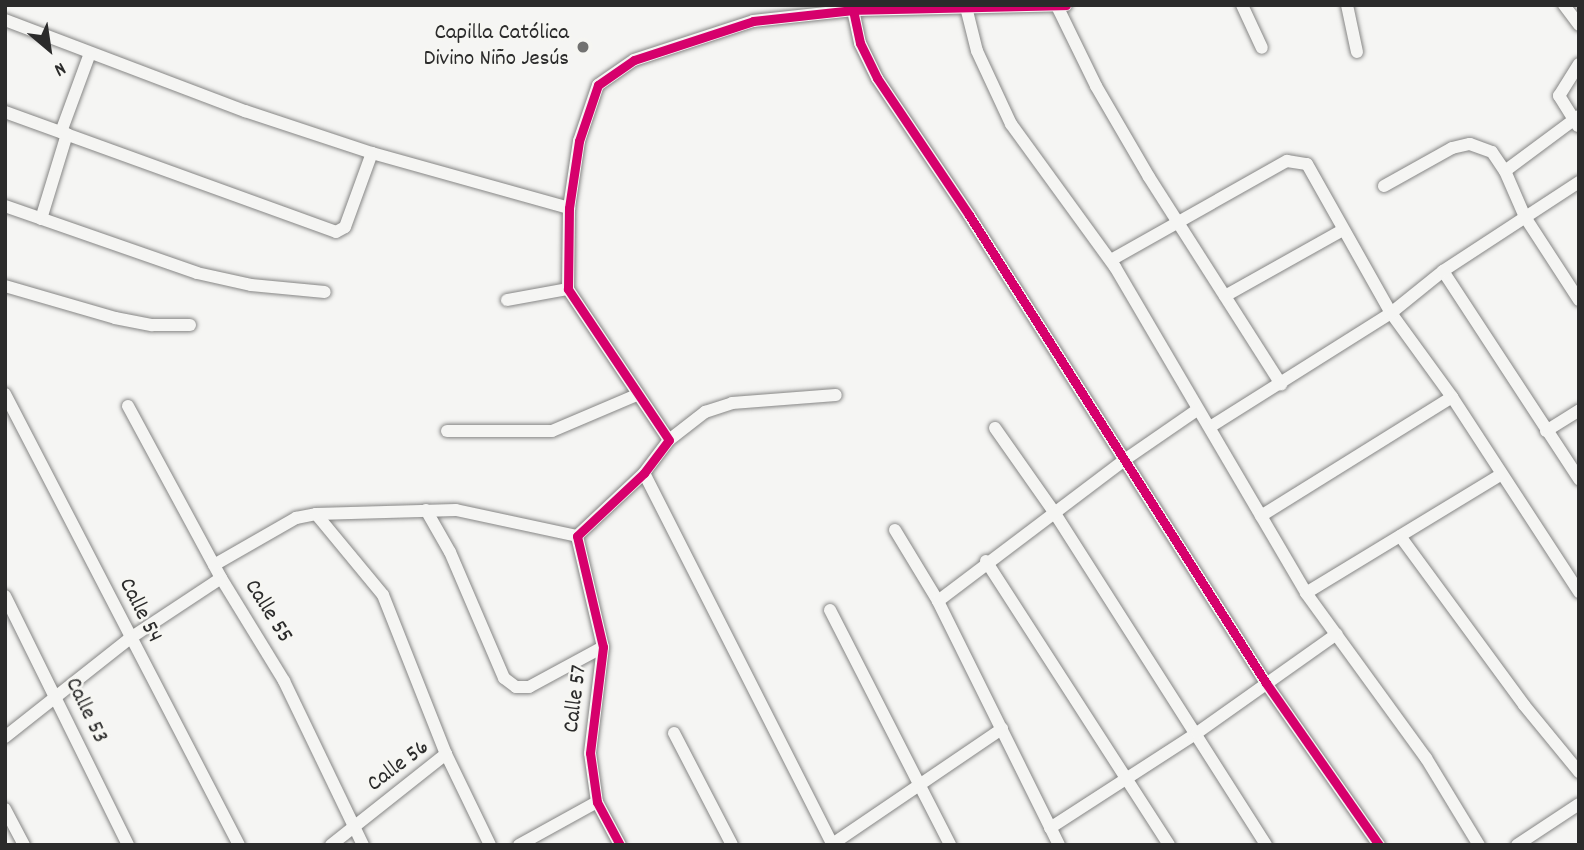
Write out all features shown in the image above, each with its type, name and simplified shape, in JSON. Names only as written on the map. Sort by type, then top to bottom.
[{"type":"street","points":[[1242,5],[1262,48]]},
{"type":"street","points":[[1347,5],[1357,52]]},
{"type":"street","points":[[1564,5],[1579,25]]},
{"type":"street","points":[[966,6],[977,51],[1012,124],[1111,260],[1306,593],[1426,758],[1479,845]]},
{"type":"street","points":[[669,440],[568,289],[569,208],[579,141],[598,85],[634,60],[753,21],[881,7],[1062,6],[1096,86],[1281,384]]},
{"type":"street","points":[[853,10],[860,43],[877,78],[969,215],[1122,461],[1266,682],[1379,845]]},
{"type":"street","points":[[5,20],[372,153],[569,208]]},
{"type":"street","points":[[41,219],[64,133],[90,53]]},
{"type":"street","points":[[1505,171],[1577,121],[1559,96],[1579,64]]},
{"type":"street","points":[[5,112],[336,232],[345,227],[372,153]]},
{"type":"street","points":[[1384,186],[1452,148],[1470,144],[1492,152],[1505,171],[1525,216],[1579,300]]},
{"type":"street","points":[[1111,260],[1287,161],[1298,159],[1307,164],[1341,231],[1391,313],[1452,397],[1579,592]]},
{"type":"street","points":[[1210,427],[1391,313],[1443,271],[1579,182]]},
{"type":"street","points":[[5,206],[227,281],[325,292]]},
{"type":"street","points":[[1225,296],[1341,231]]},
{"type":"street","points":[[1443,271],[1579,479]]},
{"type":"street","points":[[5,286],[115,318],[152,325],[190,324]]},
{"type":"street","points":[[507,300],[568,289]]},
{"type":"street","name":"Calle 54","points":[[5,394],[129,639],[239,845]]},
{"type":"street","points":[[447,431],[552,432],[637,395]]},
{"type":"street","points":[[214,565],[296,518],[316,514],[426,510],[525,522],[577,536],[644,473],[669,440],[705,412],[732,403],[836,395]]},
{"type":"street","points":[[1261,516],[1452,397]]},
{"type":"street","name":"Calle 55","points":[[128,406],[221,578],[284,681],[363,845]]},
{"type":"street","points":[[938,601],[986,561],[1122,461],[1197,410]]},
{"type":"street","points":[[1546,431],[1579,410]]},
{"type":"street","points":[[995,428],[1054,512],[1266,845]]},
{"type":"street","points":[[644,473],[832,844],[1002,729]]},
{"type":"street","points":[[1306,593],[1502,474]]},
{"type":"street","points":[[426,510],[450,552],[504,678],[516,687],[529,687],[603,647]]},
{"type":"street","points":[[316,514],[383,595],[446,754]]},
{"type":"street","points":[[895,530],[938,601],[1059,845]]},
{"type":"street","name":"Calle 57","points":[[577,536],[603,647],[590,753],[597,802],[620,845]]},
{"type":"street","points":[[1401,536],[1524,705],[1579,772]]},
{"type":"street","points":[[986,561],[1169,845]]},
{"type":"street","points":[[5,737],[129,639],[221,578]]},
{"type":"street","name":"Calle 53","points":[[5,596],[128,845]]},
{"type":"street","points":[[830,610],[950,845]]},
{"type":"street","points":[[1050,828],[1197,733],[1266,682],[1337,635]]},
{"type":"street","points":[[674,733],[732,845]]},
{"type":"street","name":"Calle 56","points":[[331,845],[355,829],[446,754],[490,845]]},
{"type":"street","points":[[519,845],[597,802]]},
{"type":"street","points":[[1517,845],[1579,804]]},
{"type":"street","points":[[5,809],[23,845]]},
{"type":"cycle path","points":[[620,845],[597,802],[590,753],[603,647],[577,536],[644,473],[669,440],[568,289],[569,208],[579,141],[598,85],[634,60],[753,21],[853,10],[1066,5]]},
{"type":"cycle path","points":[[853,10],[860,43],[877,78],[969,215],[1266,683],[1379,845]]},
{"type":"place","name":"Capilla Católica Divino Niño Jesús","points":[[583,47]]}]
